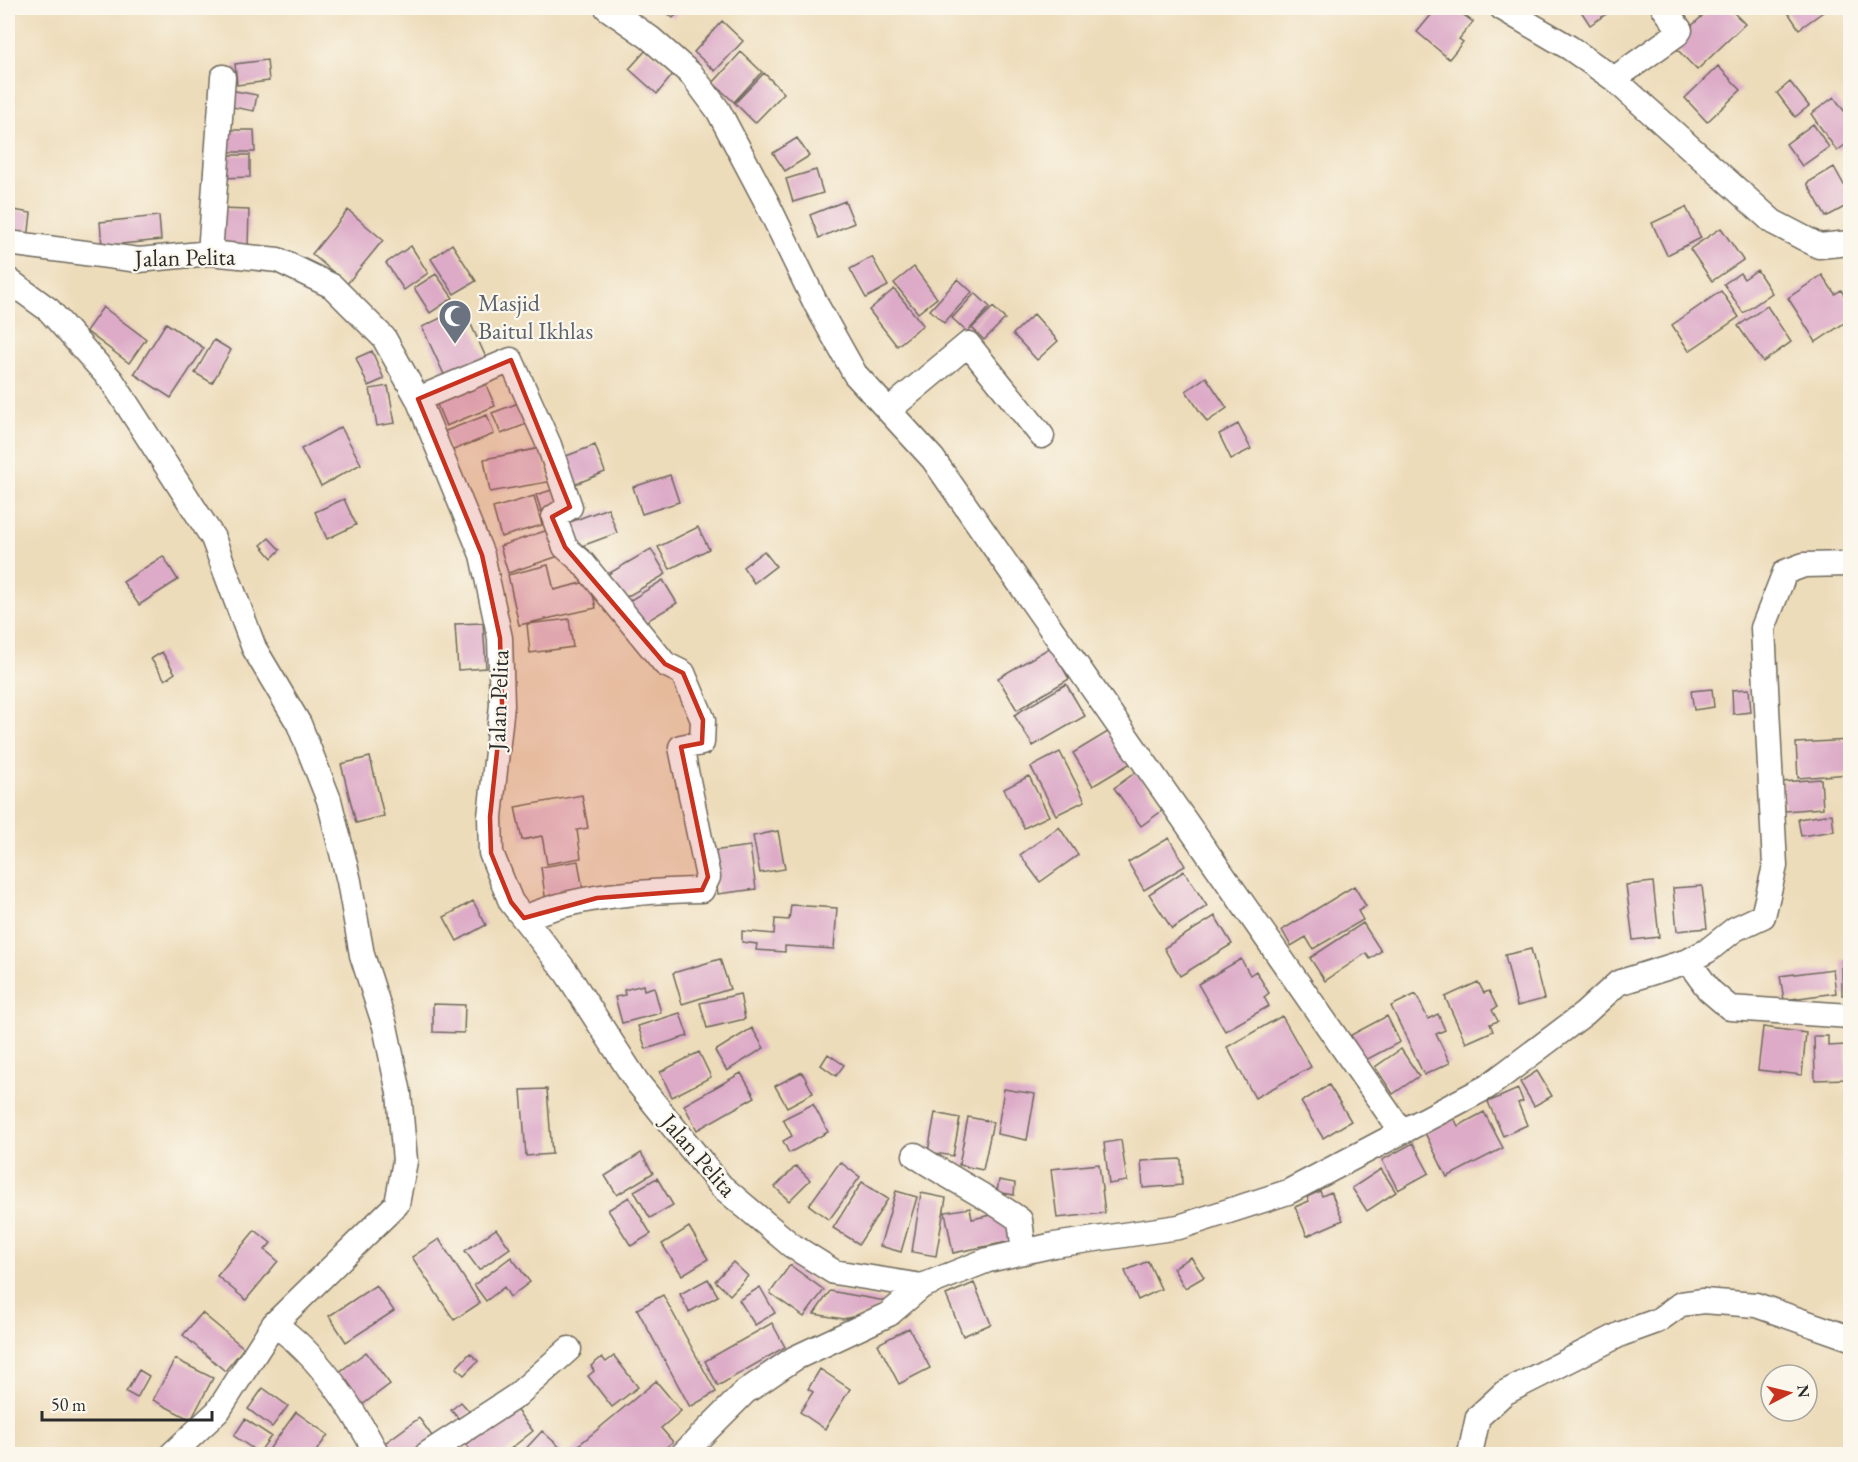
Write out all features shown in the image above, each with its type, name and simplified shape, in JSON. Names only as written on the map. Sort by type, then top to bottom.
[{"type":"street","points":[[607,8],[692,75],[718,110],[817,306],[855,374],[933,459],[1401,1131]]},
{"type":"street","points":[[1502,8],[1570,48],[1614,79],[1773,222],[1819,246],[1851,243]]},
{"type":"street","points":[[1614,79],[1680,30],[1664,8]]},
{"type":"street","points":[[210,253],[223,77]]},
{"type":"street","name":"Jalan Pelita","points":[[8,243],[139,260],[210,253],[278,260],[332,286],[384,338],[418,399],[482,555],[500,638],[502,705],[490,817],[491,853],[511,902],[566,972],[637,1082],[722,1186],[791,1245],[834,1272],[922,1286]]},
{"type":"street","points":[[8,280],[49,310],[112,381],[213,538],[254,648],[299,724],[329,800],[349,881],[362,955],[385,1026],[399,1093],[405,1161],[397,1204],[274,1324],[218,1411],[172,1455]]},
{"type":"street","points":[[888,410],[968,344],[1042,436]]},
{"type":"street","points":[[418,399],[511,360],[549,445],[568,498],[570,507],[554,517],[565,548],[582,562],[665,664],[683,673],[703,720],[702,743],[681,747],[708,877],[702,890],[663,891],[597,898],[540,911],[524,918]]},
{"type":"street","points":[[683,1455],[744,1392],[795,1358],[889,1314],[922,1286],[988,1260],[1179,1227],[1287,1192],[1487,1087],[1584,1014],[1618,983],[1688,961],[1707,951],[1735,929],[1763,916],[1775,866],[1763,628],[1785,572],[1804,565],[1851,564]]},
{"type":"street","points":[[1688,961],[1709,990],[1730,1008],[1851,1016]]},
{"type":"street","points":[[915,1155],[955,1182],[999,1205],[1020,1220],[1024,1252]]},
{"type":"street","points":[[1470,1455],[1478,1417],[1504,1393],[1621,1334],[1657,1321],[1682,1304],[1703,1301],[1756,1305],[1851,1338]]},
{"type":"street","points":[[274,1324],[294,1338],[337,1389],[377,1455]]},
{"type":"street","points":[[426,1455],[516,1396],[569,1349]]},
{"type":"highlighted area","points":[[511,360],[570,507],[552,517],[565,547],[665,664],[683,673],[703,720],[702,743],[681,747],[708,877],[702,890],[597,898],[524,918],[511,902],[491,853],[490,817],[502,705],[500,638],[482,555],[418,399]]},
{"type":"building","points":[[661,8],[682,8],[673,18]]},
{"type":"building","points":[[1437,8],[1454,8],[1473,22],[1459,39],[1463,42],[1449,59],[1417,32]]},
{"type":"building","points":[[1579,8],[1615,8],[1590,25]]},
{"type":"building","points":[[1711,8],[1729,8],[1745,24],[1697,70],[1672,44]]},
{"type":"building","points":[[1785,8],[1824,8],[1826,10],[1799,29]]},
{"type":"building","points":[[722,21],[743,41],[715,71],[694,52]]},
{"type":"building","points":[[647,49],[674,73],[657,94],[629,69]]},
{"type":"building","points":[[741,52],[762,72],[734,102],[713,83]]},
{"type":"building","points":[[267,60],[269,81],[237,85],[235,64]]},
{"type":"building","points":[[1718,66],[1741,90],[1707,122],[1685,98]]},
{"type":"building","points":[[764,73],[784,93],[755,123],[735,103]]},
{"type":"building","points":[[1790,82],[1809,106],[1795,117],[1777,93]]},
{"type":"building","points":[[230,90],[257,95],[254,111],[227,106]]},
{"type":"building","points":[[1834,97],[1850,119],[1850,141],[1837,151],[1811,114]]},
{"type":"building","points":[[1813,124],[1829,147],[1802,166],[1786,144]]},
{"type":"building","points":[[225,130],[254,130],[255,152],[226,152]]},
{"type":"building","points":[[797,138],[809,156],[785,171],[773,153]]},
{"type":"building","points":[[221,155],[250,155],[250,177],[221,178]]},
{"type":"building","points":[[1834,167],[1850,196],[1850,204],[1826,217],[1807,183]]},
{"type":"building","points":[[816,170],[823,193],[793,202],[786,179]]},
{"type":"building","points":[[845,201],[854,223],[819,238],[810,215]]},
{"type":"building","points":[[1686,207],[1701,238],[1667,255],[1652,223]]},
{"type":"building","points":[[8,209],[31,213],[28,240],[8,238]]},
{"type":"building","points":[[220,209],[249,210],[248,247],[219,246]]},
{"type":"building","points":[[348,210],[383,240],[347,284],[312,254]]},
{"type":"building","points":[[159,216],[161,240],[102,246],[100,222]]},
{"type":"building","points":[[1721,228],[1743,260],[1712,281],[1690,249]]},
{"type":"building","points":[[452,244],[476,281],[454,294],[431,259]]},
{"type":"building","points":[[411,246],[428,273],[404,290],[386,263]]},
{"type":"building","points":[[872,257],[888,286],[866,298],[850,269]]},
{"type":"building","points":[[914,267],[937,298],[918,313],[894,283]]},
{"type":"building","points":[[1757,270],[1772,293],[1743,313],[1724,284],[1740,273],[1744,279]]},
{"type":"building","points":[[436,274],[453,298],[430,313],[414,288]]},
{"type":"building","points":[[1822,275],[1835,294],[1841,290],[1850,305],[1850,319],[1816,342],[1788,298]]},
{"type":"building","points":[[958,279],[972,292],[944,323],[930,310]]},
{"type":"building","points":[[894,289],[923,325],[897,346],[869,310]]},
{"type":"building","points":[[1721,291],[1739,317],[1689,351],[1672,325]]},
{"type":"building","points":[[975,293],[990,307],[967,332],[952,318]]},
{"type":"building","points":[[1767,306],[1791,342],[1763,362],[1738,326]]},
{"type":"building","points":[[103,307],[146,339],[129,363],[86,331]]},
{"type":"building","name":"Masjid Baitul Ikhlas","points":[[463,307],[489,364],[448,383],[422,327]]},
{"type":"building","points":[[993,307],[1005,319],[984,340],[972,328]]},
{"type":"building","points":[[1034,314],[1058,341],[1037,360],[1013,334]]},
{"type":"building","points":[[166,323],[204,348],[171,398],[134,374]]},
{"type":"building","points":[[214,340],[231,350],[212,383],[195,373]]},
{"type":"building","points":[[372,351],[384,379],[368,386],[356,358]]},
{"type":"building","points":[[1206,377],[1227,408],[1207,422],[1186,391]]},
{"type":"building","points":[[484,380],[495,406],[446,426],[435,400]]},
{"type":"building","points":[[388,386],[395,423],[377,426],[370,389]]},
{"type":"building","points":[[521,402],[529,423],[501,434],[492,413]]},
{"type":"building","points":[[487,415],[494,434],[451,451],[443,432]]},
{"type":"building","points":[[1238,424],[1251,449],[1231,459],[1219,434]]},
{"type":"building","points":[[341,427],[361,464],[321,486],[301,449]]},
{"type":"building","points":[[595,445],[605,472],[571,486],[561,458]]},
{"type":"building","points":[[541,448],[548,482],[490,492],[484,459]]},
{"type":"building","points":[[670,475],[679,502],[642,514],[633,487]]},
{"type":"building","points":[[558,488],[565,509],[543,516],[536,495]]},
{"type":"building","points":[[534,496],[542,525],[501,537],[493,508]]},
{"type":"building","points":[[344,499],[356,525],[327,539],[315,512]]},
{"type":"building","points":[[608,508],[617,533],[571,550],[562,525]]},
{"type":"building","points":[[698,527],[709,549],[670,569],[658,547]]},
{"type":"building","points":[[551,529],[559,556],[508,573],[500,546]]},
{"type":"building","points":[[269,538],[280,550],[272,558],[261,545]]},
{"type":"building","points":[[651,549],[666,574],[623,599],[608,574]]},
{"type":"building","points":[[764,551],[776,566],[754,583],[743,567]]},
{"type":"building","points":[[163,556],[178,580],[139,605],[123,582]]},
{"type":"building","points":[[548,565],[554,590],[590,581],[596,608],[519,625],[508,575]]},
{"type":"building","points":[[663,580],[677,603],[642,624],[629,601]]},
{"type":"building","points":[[569,619],[573,647],[530,653],[527,624]]},
{"type":"building","points":[[483,623],[486,668],[458,670],[455,624]]},
{"type":"building","points":[[1051,647],[1069,679],[1017,710],[998,678]]},
{"type":"building","points":[[162,652],[175,673],[165,680],[151,659]]},
{"type":"building","points":[[1066,684],[1085,716],[1033,746],[1014,715]]},
{"type":"building","points":[[1712,689],[1714,707],[1694,710],[1691,691]]},
{"type":"building","points":[[1749,689],[1751,712],[1733,714],[1732,690]]},
{"type":"building","points":[[1111,730],[1131,763],[1093,786],[1073,753]]},
{"type":"building","points":[[1850,740],[1850,774],[1798,778],[1796,743]]},
{"type":"building","points":[[1060,752],[1085,801],[1056,815],[1031,767]]},
{"type":"building","points":[[370,757],[384,816],[356,823],[341,764]]},
{"type":"building","points":[[1136,772],[1163,810],[1141,826],[1114,788]]},
{"type":"building","points":[[1029,776],[1049,816],[1024,828],[1004,789]]},
{"type":"building","points":[[1821,779],[1823,808],[1785,811],[1782,782]]},
{"type":"building","points":[[582,795],[588,828],[577,830],[581,858],[547,864],[542,836],[522,840],[515,807]]},
{"type":"building","points":[[1832,814],[1834,831],[1801,836],[1798,819]]},
{"type":"building","points":[[1059,827],[1078,855],[1040,882],[1020,855]]},
{"type":"building","points":[[778,831],[785,869],[760,873],[753,836]]},
{"type":"building","points":[[1169,838],[1185,866],[1144,890],[1128,862]]},
{"type":"building","points":[[750,846],[756,889],[718,894],[712,851]]},
{"type":"building","points":[[578,861],[584,896],[546,903],[541,867]]},
{"type":"building","points":[[1184,871],[1207,906],[1172,929],[1149,894]]},
{"type":"building","points":[[1653,882],[1659,937],[1633,940],[1626,885]]},
{"type":"building","points":[[1354,886],[1366,906],[1358,911],[1363,920],[1313,949],[1306,937],[1291,946],[1282,930]]},
{"type":"building","points":[[1702,886],[1707,928],[1677,931],[1673,888]]},
{"type":"building","points":[[473,901],[486,925],[457,941],[444,917]]},
{"type":"building","points":[[791,905],[837,908],[834,949],[785,946],[785,952],[756,950],[757,944],[742,942],[742,931],[774,934],[775,919],[789,920]]},
{"type":"building","points":[[1215,916],[1232,944],[1180,976],[1164,948]]},
{"type":"building","points":[[1363,923],[1381,951],[1370,959],[1366,953],[1325,981],[1310,958]]},
{"type":"building","points":[[1531,949],[1544,999],[1517,1006],[1505,955]]},
{"type":"building","points":[[720,959],[730,989],[682,1004],[673,973]]},
{"type":"building","points":[[1241,959],[1250,975],[1256,971],[1269,993],[1264,997],[1269,1006],[1225,1031],[1198,984]]},
{"type":"building","points":[[1842,960],[1850,960],[1850,995],[1842,995]]},
{"type":"building","points":[[1833,969],[1836,993],[1784,1000],[1780,976]]},
{"type":"building","points":[[1478,982],[1484,993],[1489,991],[1497,1007],[1492,1010],[1498,1021],[1490,1024],[1493,1031],[1466,1043],[1445,997]]},
{"type":"building","points":[[643,985],[644,990],[654,987],[661,1013],[622,1023],[615,997],[625,995],[624,990]]},
{"type":"building","points":[[740,994],[745,1019],[707,1028],[700,1003]]},
{"type":"building","points":[[1416,994],[1428,1019],[1438,1014],[1445,1030],[1436,1034],[1450,1063],[1424,1075],[1391,1006]]},
{"type":"building","points":[[433,1004],[465,1005],[464,1033],[433,1032]]},
{"type":"building","points":[[680,1013],[688,1036],[646,1049],[638,1026]]},
{"type":"building","points":[[1282,1016],[1311,1067],[1255,1098],[1227,1047]]},
{"type":"building","points":[[1387,1016],[1400,1042],[1364,1061],[1351,1035]]},
{"type":"building","points":[[1763,1027],[1806,1033],[1802,1075],[1758,1070]]},
{"type":"building","points":[[752,1028],[764,1048],[727,1071],[715,1051]]},
{"type":"building","points":[[1814,1036],[1828,1036],[1828,1046],[1846,1045],[1847,1079],[1815,1080]]},
{"type":"building","points":[[1401,1049],[1419,1076],[1393,1094],[1375,1067]]},
{"type":"building","points":[[699,1052],[711,1077],[672,1097],[660,1072]]},
{"type":"building","points":[[828,1054],[844,1065],[836,1076],[821,1065]]},
{"type":"building","points":[[1537,1071],[1552,1096],[1534,1106],[1520,1082]]},
{"type":"building","points":[[802,1072],[813,1093],[787,1107],[775,1086]]},
{"type":"building","points":[[741,1073],[755,1097],[697,1130],[684,1105]]},
{"type":"building","points":[[1329,1085],[1351,1121],[1323,1138],[1301,1102]]},
{"type":"building","points":[[547,1089],[552,1154],[526,1156],[521,1090]]},
{"type":"building","points":[[1004,1089],[1035,1094],[1027,1140],[997,1134]]},
{"type":"building","points":[[1518,1089],[1523,1101],[1518,1103],[1527,1125],[1503,1136],[1488,1102]]},
{"type":"building","points":[[813,1104],[828,1132],[789,1153],[783,1141],[792,1136],[783,1119]]},
{"type":"building","points":[[1484,1112],[1503,1148],[1447,1177],[1425,1133],[1454,1118],[1458,1126]]},
{"type":"building","points":[[935,1113],[960,1118],[953,1156],[928,1152]]},
{"type":"building","points":[[968,1117],[993,1122],[983,1170],[959,1165]]},
{"type":"building","points":[[1121,1140],[1127,1181],[1109,1184],[1104,1143]]},
{"type":"building","points":[[1413,1143],[1429,1173],[1398,1190],[1382,1160]]},
{"type":"building","points":[[641,1153],[653,1173],[617,1195],[605,1176]]},
{"type":"building","points":[[1181,1159],[1182,1185],[1143,1188],[1141,1161]]},
{"type":"building","points":[[840,1162],[860,1177],[829,1220],[809,1205]]},
{"type":"building","points":[[1099,1164],[1105,1213],[1057,1218],[1051,1169]]},
{"type":"building","points":[[796,1166],[810,1180],[789,1201],[775,1187]]},
{"type":"building","points":[[1381,1169],[1396,1192],[1367,1211],[1352,1188]]},
{"type":"building","points":[[657,1178],[673,1205],[650,1218],[634,1191]]},
{"type":"building","points":[[999,1180],[1015,1183],[1014,1195],[997,1192]]},
{"type":"building","points":[[862,1182],[888,1199],[859,1244],[833,1228]]},
{"type":"building","points":[[896,1191],[917,1197],[901,1252],[880,1246]]},
{"type":"building","points":[[1320,1191],[1322,1196],[1331,1192],[1343,1220],[1307,1236],[1295,1207],[1309,1201],[1307,1197]]},
{"type":"building","points":[[921,1193],[946,1198],[936,1256],[912,1252]]},
{"type":"building","points":[[629,1197],[651,1234],[631,1246],[608,1210]]},
{"type":"building","points":[[970,1208],[972,1219],[1006,1212],[1012,1241],[953,1253],[945,1212]]},
{"type":"building","points":[[689,1227],[708,1259],[682,1275],[662,1244]]},
{"type":"building","points":[[496,1229],[510,1248],[479,1270],[465,1251]]},
{"type":"building","points":[[255,1230],[271,1243],[265,1250],[278,1261],[246,1300],[217,1276]]},
{"type":"building","points":[[439,1239],[480,1303],[454,1320],[412,1257]]},
{"type":"building","points":[[511,1257],[530,1282],[510,1297],[504,1287],[486,1301],[474,1285]]},
{"type":"building","points":[[1191,1257],[1204,1277],[1185,1288],[1173,1268]]},
{"type":"building","points":[[1148,1261],[1161,1289],[1138,1300],[1125,1271]]},
{"type":"building","points":[[733,1262],[748,1276],[730,1295],[715,1281]]},
{"type":"building","points":[[790,1265],[824,1290],[804,1317],[770,1293]]},
{"type":"building","points":[[708,1279],[718,1296],[689,1312],[680,1294]]},
{"type":"building","points":[[974,1283],[991,1324],[963,1336],[946,1295]]},
{"type":"building","points":[[376,1285],[394,1311],[346,1342],[329,1316]]},
{"type":"building","points":[[760,1287],[775,1313],[755,1325],[739,1300]]},
{"type":"building","points":[[830,1291],[885,1301],[870,1313],[843,1319],[814,1314]]},
{"type":"building","points":[[663,1295],[716,1392],[690,1407],[637,1309]]},
{"type":"building","points":[[202,1313],[244,1348],[225,1371],[183,1335]]},
{"type":"building","points":[[772,1323],[785,1347],[718,1386],[705,1361]]},
{"type":"building","points":[[909,1328],[930,1368],[899,1384],[878,1344]]},
{"type":"building","points":[[366,1352],[390,1384],[362,1405],[338,1373]]},
{"type":"building","points":[[470,1353],[478,1361],[464,1375],[456,1368]]},
{"type":"building","points":[[614,1356],[638,1387],[612,1407],[588,1376],[594,1371],[591,1366],[602,1357],[606,1362]]},
{"type":"building","points":[[175,1359],[213,1378],[191,1420],[153,1400]]},
{"type":"building","points":[[820,1369],[850,1389],[825,1429],[800,1412],[813,1392],[808,1389]]},
{"type":"building","points":[[139,1370],[149,1376],[137,1398],[126,1392]]},
{"type":"building","points":[[656,1381],[681,1411],[661,1428],[673,1442],[657,1454],[568,1454]]},
{"type":"building","points":[[263,1388],[288,1406],[272,1427],[248,1409]]},
{"type":"building","points":[[461,1402],[470,1412],[460,1420],[451,1410]]},
{"type":"building","points":[[514,1407],[533,1431],[504,1454],[474,1454],[466,1445]]},
{"type":"building","points":[[296,1412],[328,1435],[314,1454],[280,1454],[270,1448]]},
{"type":"building","points":[[419,1418],[435,1440],[416,1454],[394,1454],[385,1443]]},
{"type":"building","points":[[245,1419],[271,1436],[259,1453],[234,1436]]},
{"type":"building","points":[[542,1431],[562,1449],[557,1454],[521,1454]]},
{"type":"place","name":"Masjid Baitul Ikhlas","points":[[455,345]]}]
